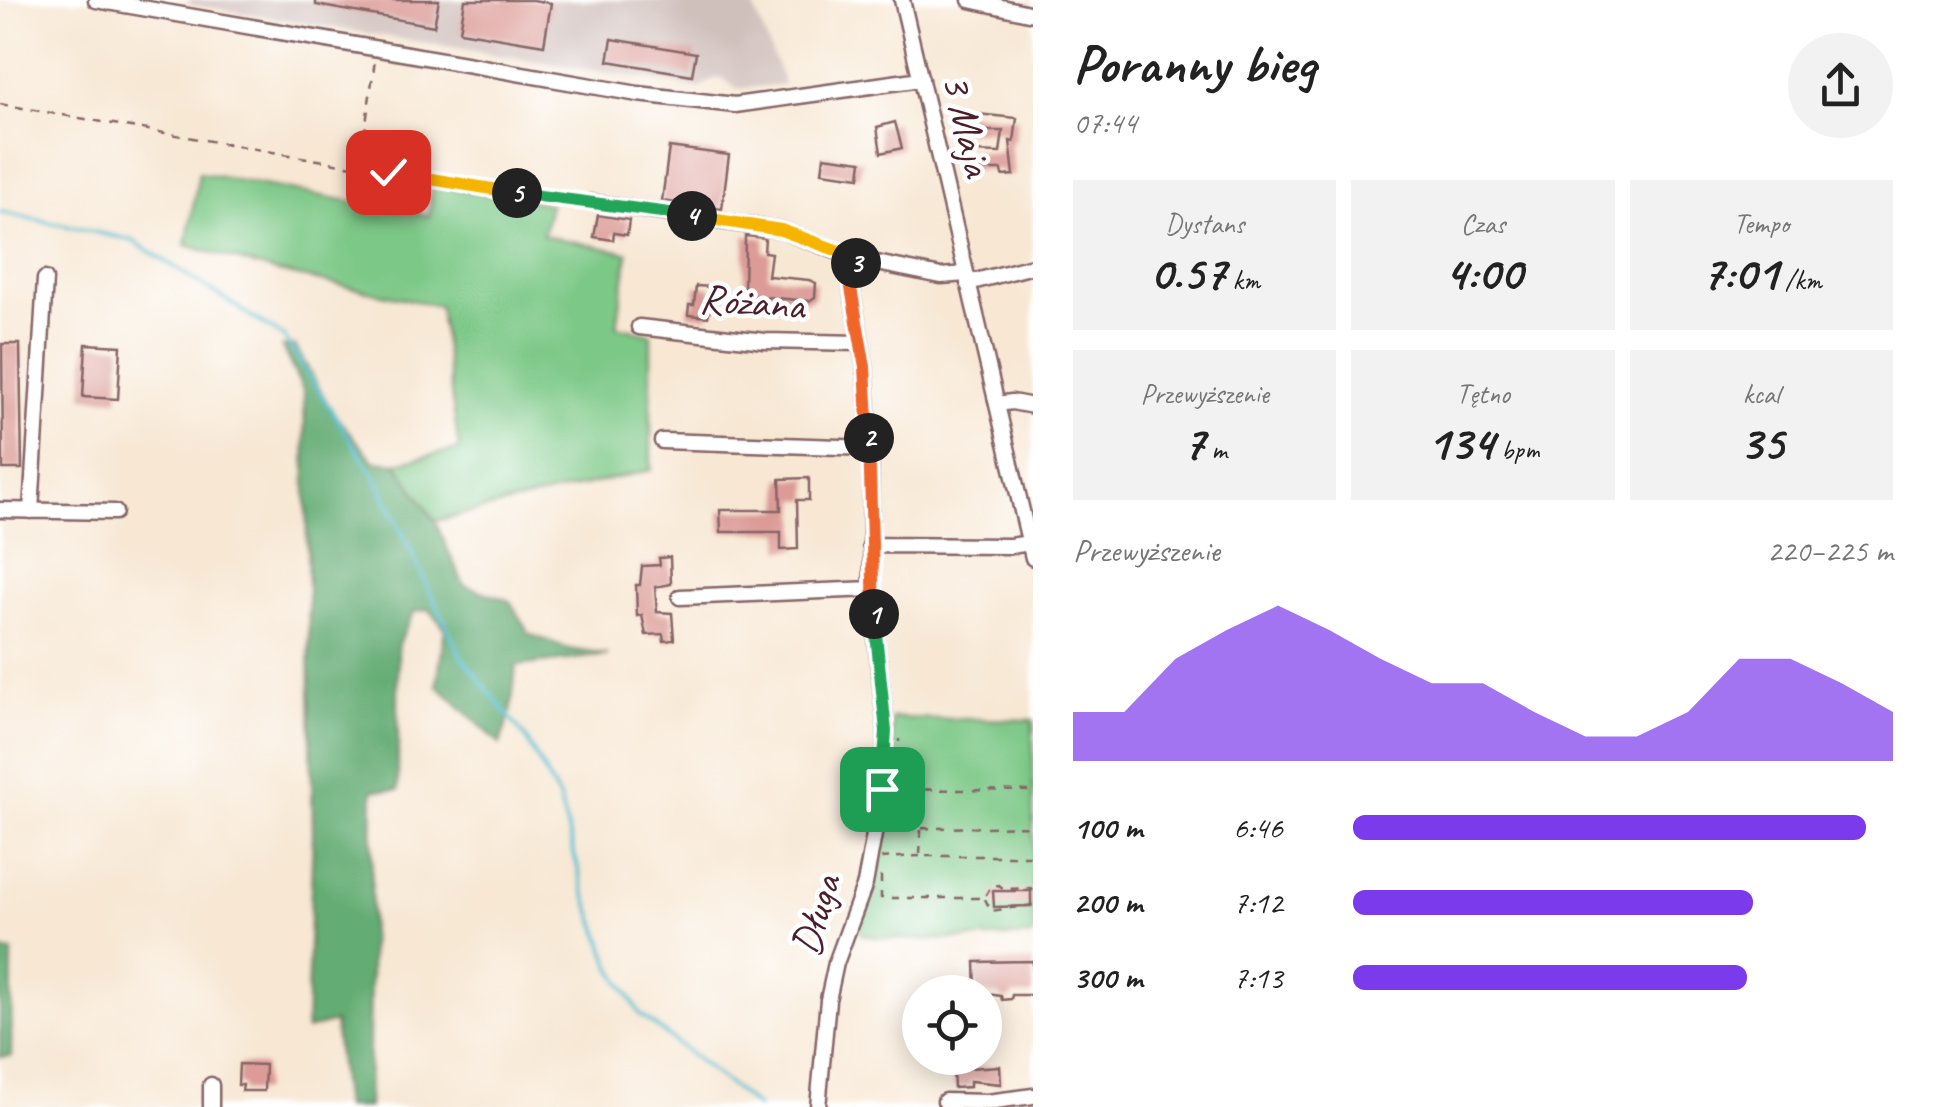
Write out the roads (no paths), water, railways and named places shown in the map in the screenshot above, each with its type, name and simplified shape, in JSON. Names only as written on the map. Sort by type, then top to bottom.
[{"type":"street","points":[[96,0],[638,94],[735,105],[921,79]]},
{"type":"street","name":"3 Maja","points":[[902,0],[1031,550]]},
{"type":"street","points":[[970,0],[1033,14]]},
{"type":"street","points":[[588,202],[781,230],[857,259],[941,276],[967,278],[1033,266]]},
{"type":"street","name":"Długa","points":[[818,1107],[828,1000],[836,962],[865,884],[882,789],[886,731],[872,589],[865,367],[851,288],[857,259]]},
{"type":"street","points":[[31,511],[45,279]]},
{"type":"street","name":"Różana","points":[[640,327],[764,340],[860,343]]},
{"type":"street","points":[[997,404],[1033,406]]},
{"type":"street","points":[[662,441],[870,448]]},
{"type":"street","points":[[0,510],[115,512]]},
{"type":"street","points":[[870,545],[1010,546],[1031,550]]},
{"type":"street","points":[[680,597],[872,589]]},
{"type":"street","points":[[211,1086],[211,1107]]},
{"type":"street","points":[[944,1101],[987,1102],[1033,1096]]},
{"type":"waterway","points":[[0,212],[132,240],[284,337],[377,480],[461,656],[525,737],[559,798],[584,890],[611,966],[640,1014],[757,1107]]}]
